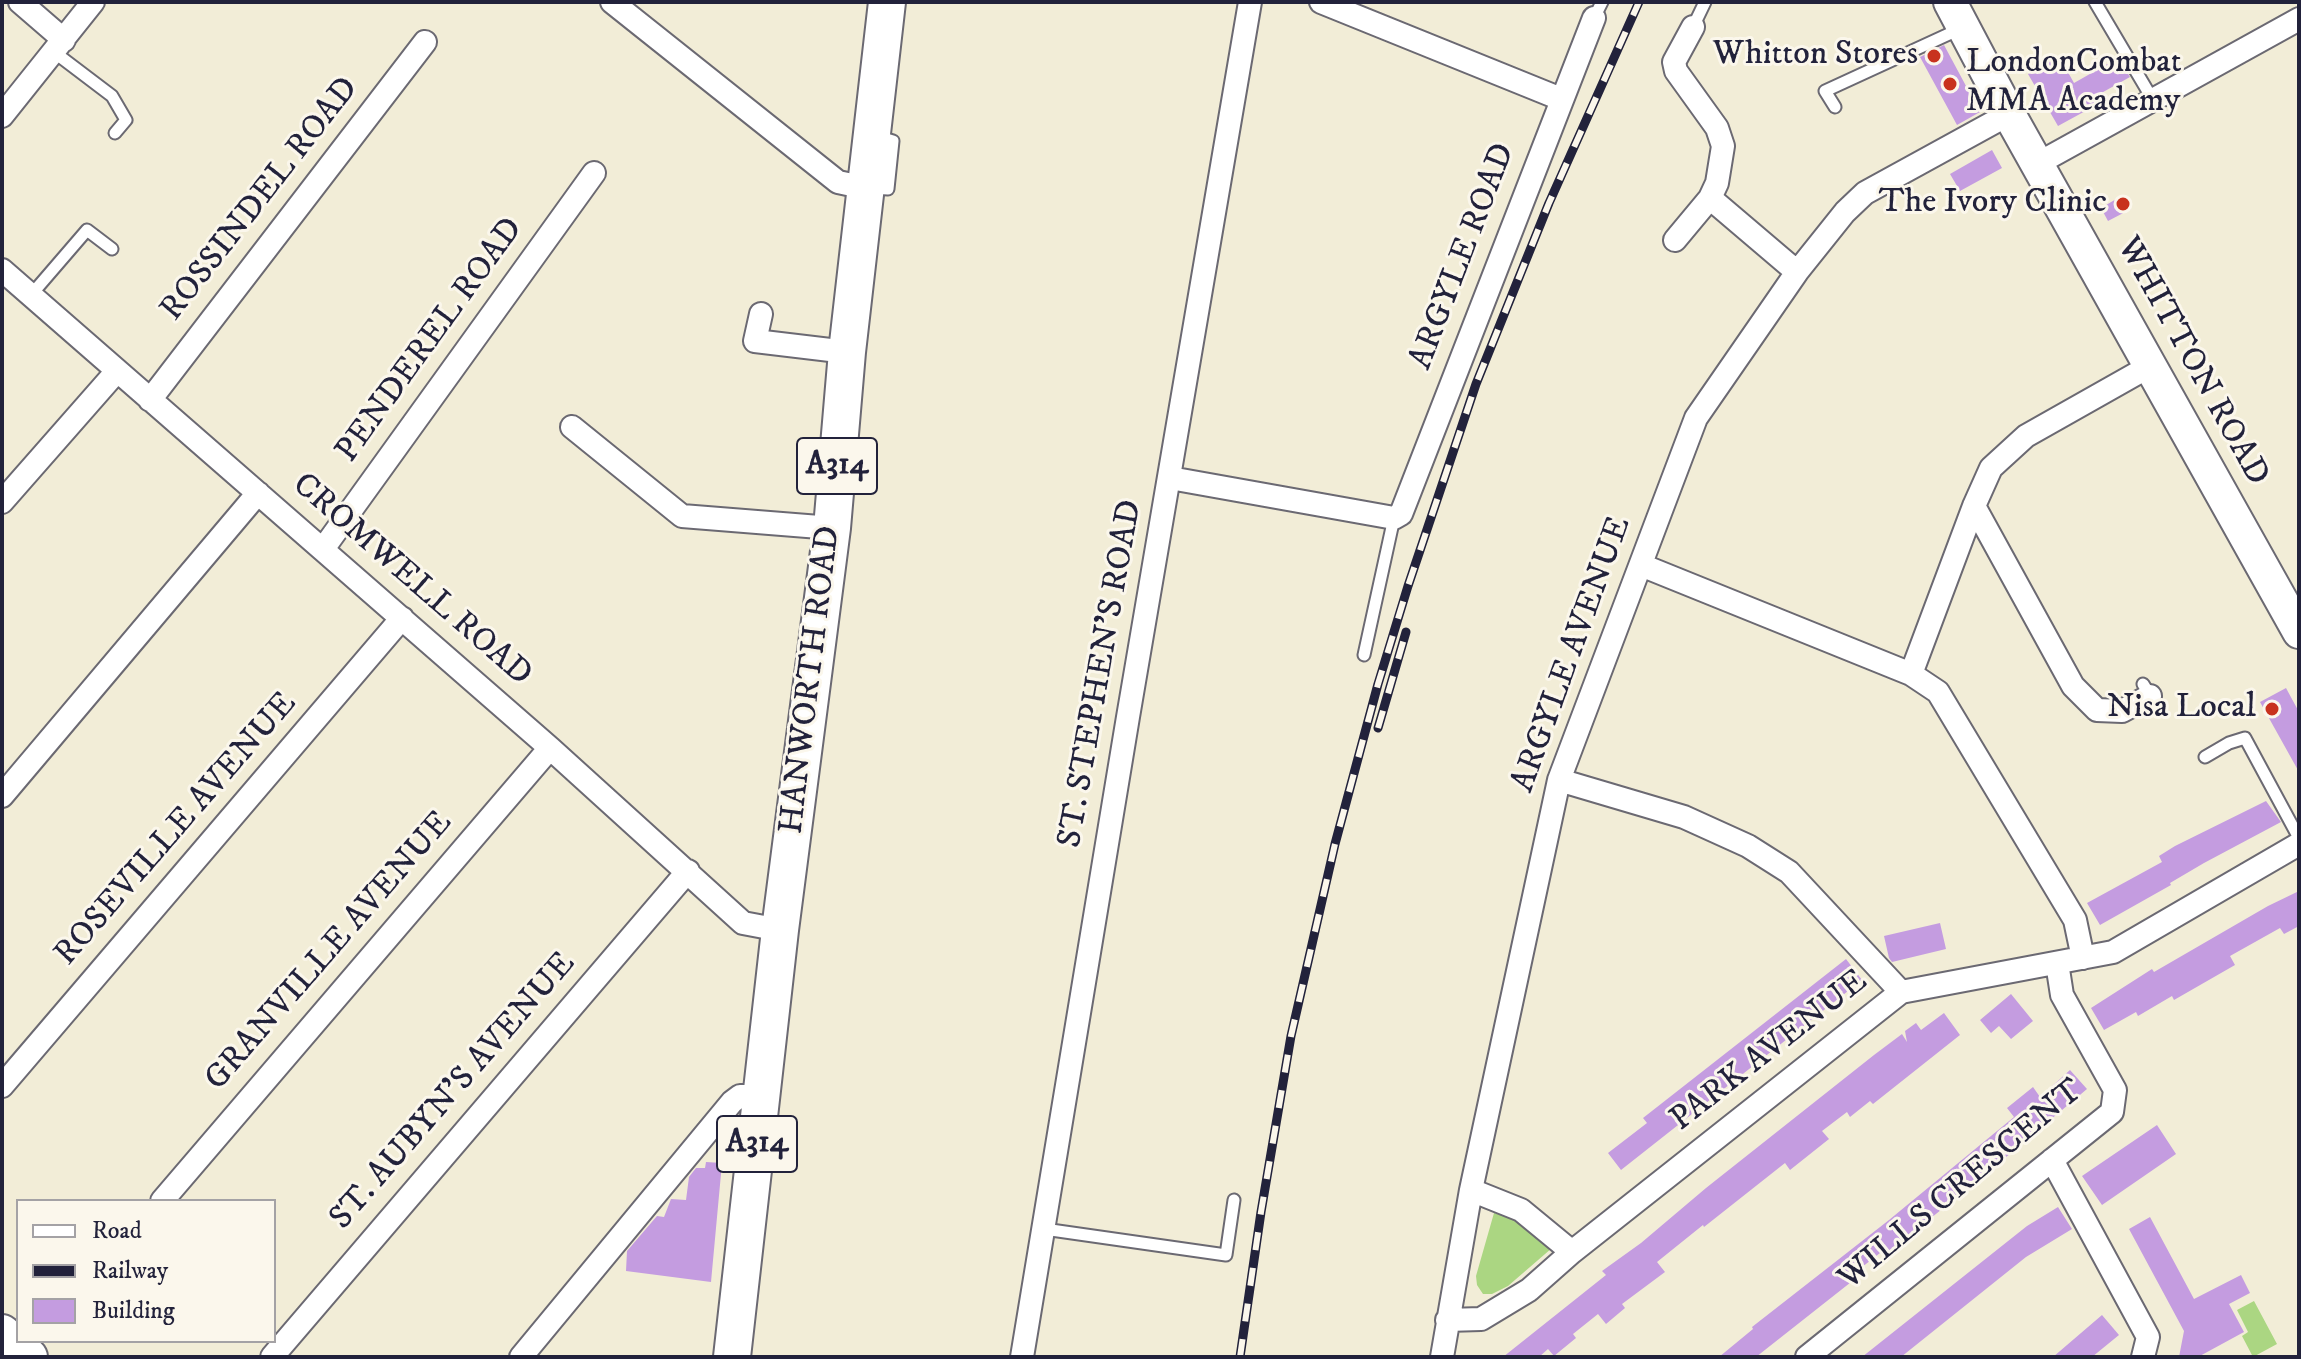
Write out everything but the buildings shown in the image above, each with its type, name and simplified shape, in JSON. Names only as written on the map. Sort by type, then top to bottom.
[{"type":"main road","name":"HANWORTH ROAD","points":[[732,1357],[780,930],[832,528],[847,352],[887,2]]},
{"type":"main road","name":"WHITTON ROAD","points":[[1956,15],[2299,632]]},
{"type":"main road","points":[[2,1333],[28,1357]]},
{"type":"street","points":[[20,2],[59,46]]},
{"type":"street","points":[[2,116],[93,2]]},
{"type":"street","points":[[612,2],[838,182],[866,188]]},
{"type":"street","name":"ST. STEPHEN'S ROAD","points":[[1022,1357],[1250,2]]},
{"type":"street","points":[[1321,2],[1561,99]]},
{"type":"street","name":"ARGYLE ROAD","points":[[1394,518],[1401,514],[1598,10]]},
{"type":"street","points":[[2037,164],[2298,20]]},
{"type":"street","points":[[1675,240],[1710,198],[1717,183],[1723,146],[1717,128],[1676,71],[1674,62],[1693,27]]},
{"type":"street","name":"ROSSINDEL ROAD","points":[[150,400],[425,42]]},
{"type":"street","name":"ARGYLE AVENUE","points":[[1442,1357],[1471,1190],[1559,780],[1696,418],[1797,272],[1845,212],[1865,193],[2009,114]]},
{"type":"street","name":"PENDEREL ROAD","points":[[323,549],[594,173]]},
{"type":"street","points":[[1710,198],[1797,272]]},
{"type":"street","name":"CROMWELL ROAD","points":[[2,270],[550,748],[743,923],[780,930]]},
{"type":"street","points":[[761,314],[755,341],[847,352]]},
{"type":"street","points":[[1911,674],[1991,468],[2026,436],[2150,366]]},
{"type":"street","points":[[2,502],[117,371]]},
{"type":"street","points":[[572,427],[682,516],[832,528]]},
{"type":"street","points":[[1170,478],[1394,518]]},
{"type":"street","points":[[2,796],[258,493]]},
{"type":"street","points":[[1974,506],[2073,686],[2097,710],[2122,711],[2150,696]]},
{"type":"street","points":[[1641,565],[1911,674],[1938,692],[2075,920],[2083,958]]},
{"type":"street","name":"ROSEVILLE AVENUE","points":[[2,1086],[402,618]]},
{"type":"street","name":"GRANVILLE AVENUE","points":[[164,1199],[550,748]]},
{"type":"street","points":[[1559,780],[1684,817],[1748,846],[1789,872],[1901,992]]},
{"type":"street","name":"PARK AVENUE","points":[[1447,1320],[1481,1319],[1529,1290],[1572,1252],[1901,992],[2113,952],[2299,844]]},
{"type":"street","name":"ST. AUBYN'S AVENUE","points":[[272,1357],[688,871]]},
{"type":"street","name":"WILLS CRESCENT","points":[[1807,1357],[2112,1112],[2115,1090],[2062,995],[2057,963]]},
{"type":"street","points":[[521,1357],[732,1102],[740,1096],[762,1096]]},
{"type":"street","points":[[2052,1160],[2148,1337],[2143,1357]]},
{"type":"street","points":[[1471,1190],[1521,1210],[1572,1252]]},
{"type":"lane","points":[[1693,27],[1705,2]]},
{"type":"lane","points":[[2095,2],[2153,100]]},
{"type":"lane","points":[[1835,107],[1825,91],[1956,15]]},
{"type":"lane","points":[[59,46],[112,96],[126,120],[115,133]]},
{"type":"lane","points":[[31,295],[87,230],[112,249]]},
{"type":"lane","points":[[1364,655],[1394,518]]},
{"type":"lane","points":[[2205,757],[2245,738],[2299,838]]},
{"type":"lane","points":[[1044,1229],[1226,1255],[1234,1200]]},
{"type":"green space","points":[[1494,1213],[1521,1221],[1552,1248],[1508,1286],[1492,1294],[1483,1294],[1476,1276]]},
{"type":"green space","points":[[2254,1301],[2277,1344],[2253,1357],[2242,1336],[2248,1332],[2237,1310]]},
{"type":"railway","points":[[1240,1357],[1291,1036],[1335,844],[1378,684],[1476,384],[1549,203],[1639,2]]},
{"type":"railway","points":[[1378,728],[1406,632]]},
{"type":"place","name":"Whitton Stores","points":[[1934,56]]},
{"type":"place","name":"LondonCombat MMA Academy","points":[[1950,84]]},
{"type":"place","name":"The Ivory Clinic","points":[[2123,204]]},
{"type":"place","name":"Nisa Local","points":[[2272,709]]}]
